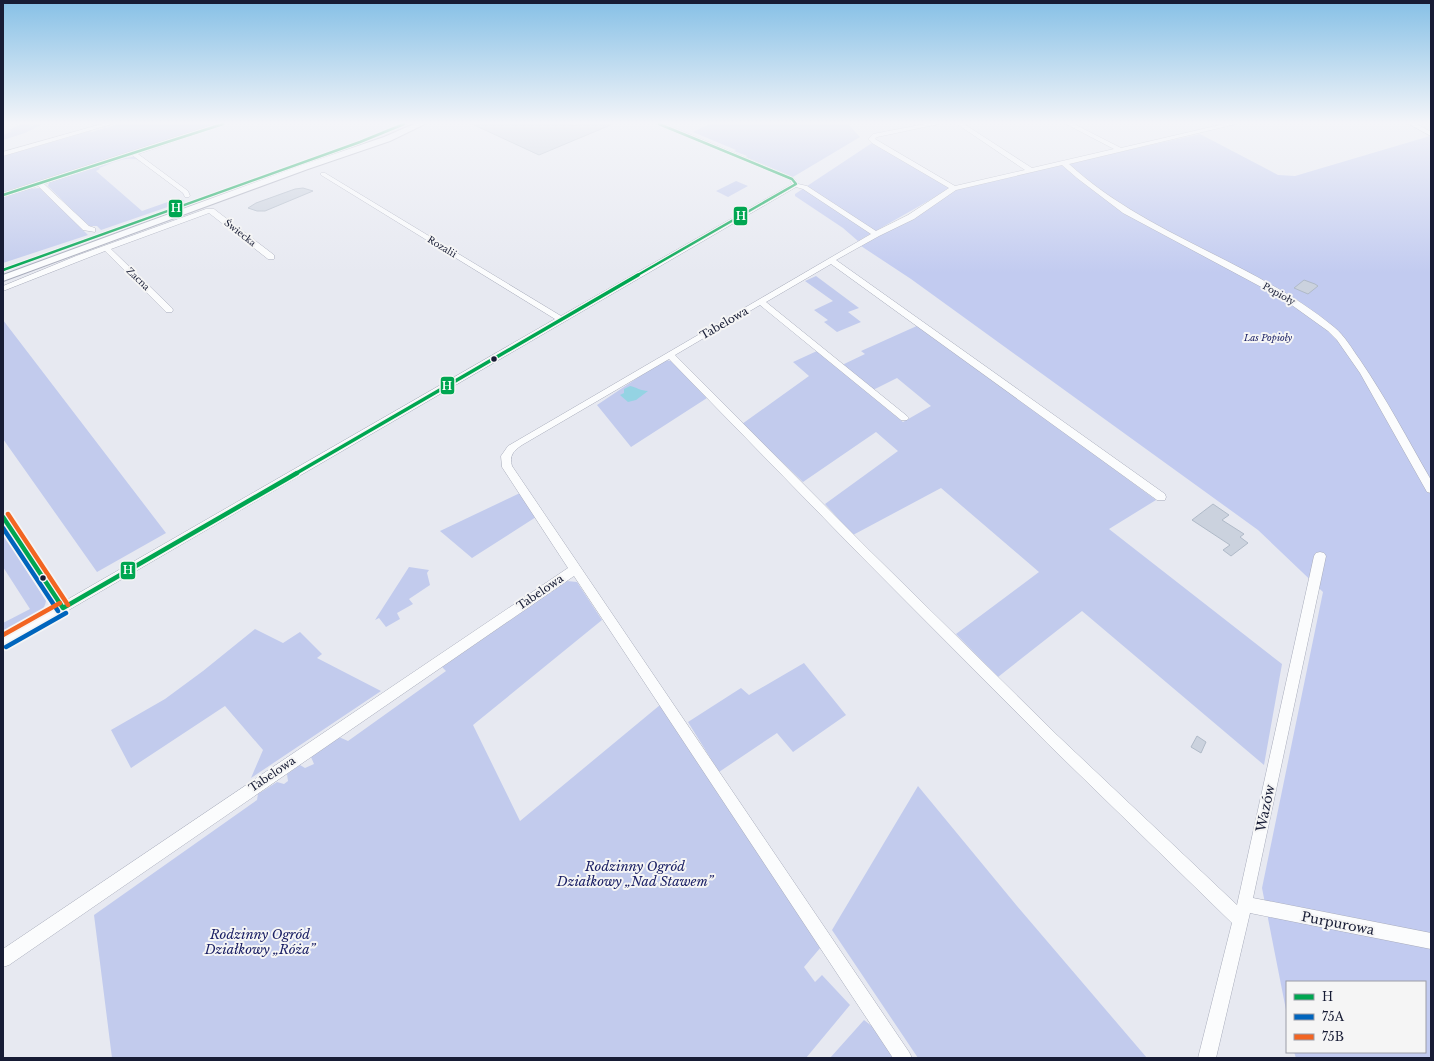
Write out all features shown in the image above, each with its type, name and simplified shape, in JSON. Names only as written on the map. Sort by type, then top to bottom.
[{"type":"main road","points":[[3,270],[274,174]]},
{"type":"main road","points":[[3,278],[287,174]]},
{"type":"street","points":[[3,195],[68,174]]},
{"type":"street","points":[[161,174],[185,191],[187,196]]},
{"type":"street","name":"Rozalii","points":[[323,174],[562,320]]},
{"type":"street","points":[[779,174],[792,179],[795,185]]},
{"type":"street","points":[[929,174],[954,188],[1020,174]]},
{"type":"street","name":"Popioły","points":[[1074,174],[1126,211],[1285,296],[1331,329],[1340,338],[1364,373],[1431,489]]},
{"type":"street","points":[[38,183],[86,228],[92,230]]},
{"type":"street","points":[[3,642],[795,185],[805,187],[876,234]]},
{"type":"street","name":"Tabelowa","points":[[3,959],[574,569],[507,467],[505,458],[506,454],[518,443],[876,234],[911,217],[954,188]]},
{"type":"street","name":"Świecka","points":[[106,248],[211,211],[271,257]]},
{"type":"street","points":[[3,289],[106,248]]},
{"type":"street","name":"Zacna","points":[[106,248],[169,310]]},
{"type":"street","points":[[832,260],[1161,497]]},
{"type":"street","points":[[761,302],[904,418]]},
{"type":"street","points":[[669,354],[865,554],[1029,716],[1241,920]]},
{"type":"street","points":[[3,517],[63,608]]},
{"type":"street","name":"Wazów","points":[[1207,1058],[1241,920],[1320,556]]},
{"type":"street","points":[[574,569],[903,1058]]},
{"type":"street","name":"Purpurowa","points":[[1244,904],[1431,941]]},
{"type":"green space","points":[[3,174],[61,174],[3,192]]},
{"type":"green space","points":[[76,174],[99,174],[142,211],[179,198],[185,201],[101,230],[97,226],[88,226],[48,186],[52,181]]},
{"type":"green space","points":[[785,174],[799,174],[793,177]]},
{"type":"green space","points":[[826,174],[926,174],[951,188],[858,241],[843,228],[795,196],[795,194]]},
{"type":"green space","name":"Las Popioły","points":[[1023,174],[1275,174],[1295,176],[1303,174],[1431,174],[1431,1058],[1296,1058],[1294,1053],[1426,1053],[1426,981],[1286,981],[1286,1010],[1262,888],[1323,592],[1258,530],[911,279],[861,246],[958,188]]},
{"type":"green space","points":[[736,181],[748,186],[728,197],[716,191]]},
{"type":"green space","points":[[40,188],[88,235],[3,263],[3,197],[28,189]]},
{"type":"green space","points":[[816,276],[859,308],[848,312],[861,322],[837,332],[824,322],[828,320],[814,310],[833,301],[805,281]]},
{"type":"green space","points":[[3,320],[166,533],[97,572],[3,439]]},
{"type":"green space","points":[[919,325],[1156,500],[1109,529],[1282,664],[1264,765],[1082,611],[998,677],[956,634],[1039,572],[941,488],[853,535],[825,504],[898,451],[876,432],[803,482],[742,424],[809,376],[793,362],[817,351],[903,422],[931,406],[897,378],[873,390],[842,365],[865,354],[861,351]]},
{"type":"green space","points":[[664,360],[671,361],[707,398],[631,447],[597,405]]},
{"type":"green space","points":[[520,493],[536,517],[472,558],[440,531]]},
{"type":"green space","points":[[3,534],[46,601],[44,607],[35,618],[3,635],[3,623],[30,609],[3,567]]},
{"type":"green space","points":[[409,567],[429,570],[427,573],[430,585],[409,599],[413,604],[397,613],[400,619],[386,627],[379,618],[375,620]]},
{"type":"green space","points":[[567,581],[577,582],[602,620],[473,725],[520,821],[660,705],[821,947],[804,967],[815,982],[822,975],[850,1005],[806,1058],[112,1058],[94,915],[257,800],[258,794],[277,782],[284,784],[288,781],[287,774],[300,765],[305,768],[314,764],[311,757],[339,737],[348,741],[446,671],[442,667]]},
{"type":"green space","points":[[255,629],[283,643],[300,632],[322,654],[317,658],[381,691],[251,778],[263,750],[225,706],[131,768],[111,730],[165,699],[203,671]]},
{"type":"green space","points":[[804,663],[846,715],[793,752],[777,733],[719,772],[688,722],[741,688],[749,695]]},
{"type":"green space","points":[[918,786],[1017,906],[1147,1058],[918,1058],[832,930]]},
{"type":"green space","points":[[864,1020],[878,1031],[895,1058],[830,1058]]},
{"type":"shaded area","points":[[630,386],[648,391],[636,400],[628,402],[620,395],[624,393],[624,389]]},
{"type":"building","points":[[303,188],[313,191],[265,211],[257,211],[248,208],[256,203],[295,189]]},
{"type":"building","points":[[1304,280],[1318,286],[1308,294],[1294,288]]},
{"type":"building","points":[[1213,504],[1229,515],[1222,520],[1244,534],[1240,537],[1248,543],[1231,556],[1223,550],[1230,545],[1192,520]]},
{"type":"building","points":[[1197,736],[1206,742],[1201,753],[1191,747]]},
{"type":"transit line","name":"H","points":[[3,195],[70,174]]},
{"type":"transit line","name":"H","points":[[3,270],[272,174]]},
{"type":"transit line","name":"H","points":[[3,517],[63,608],[796,184],[792,179],[779,174]]},
{"type":"transit line","name":"75B","points":[[8,514],[68,605]]},
{"type":"transit line","name":"75A","points":[[3,528],[58,611]]},
{"type":"transit line","name":"75B","points":[[3,635],[60,603]]},
{"type":"transit line","name":"75A","points":[[6,647],[66,613]]},
{"type":"park label","name":"Rodzinny Ogród Działkowy „Nad Stawem”","points":[[635,874]]},
{"type":"park label","name":"Rodzinny Ogród Działkowy „Róża”","points":[[260,942]]}]
